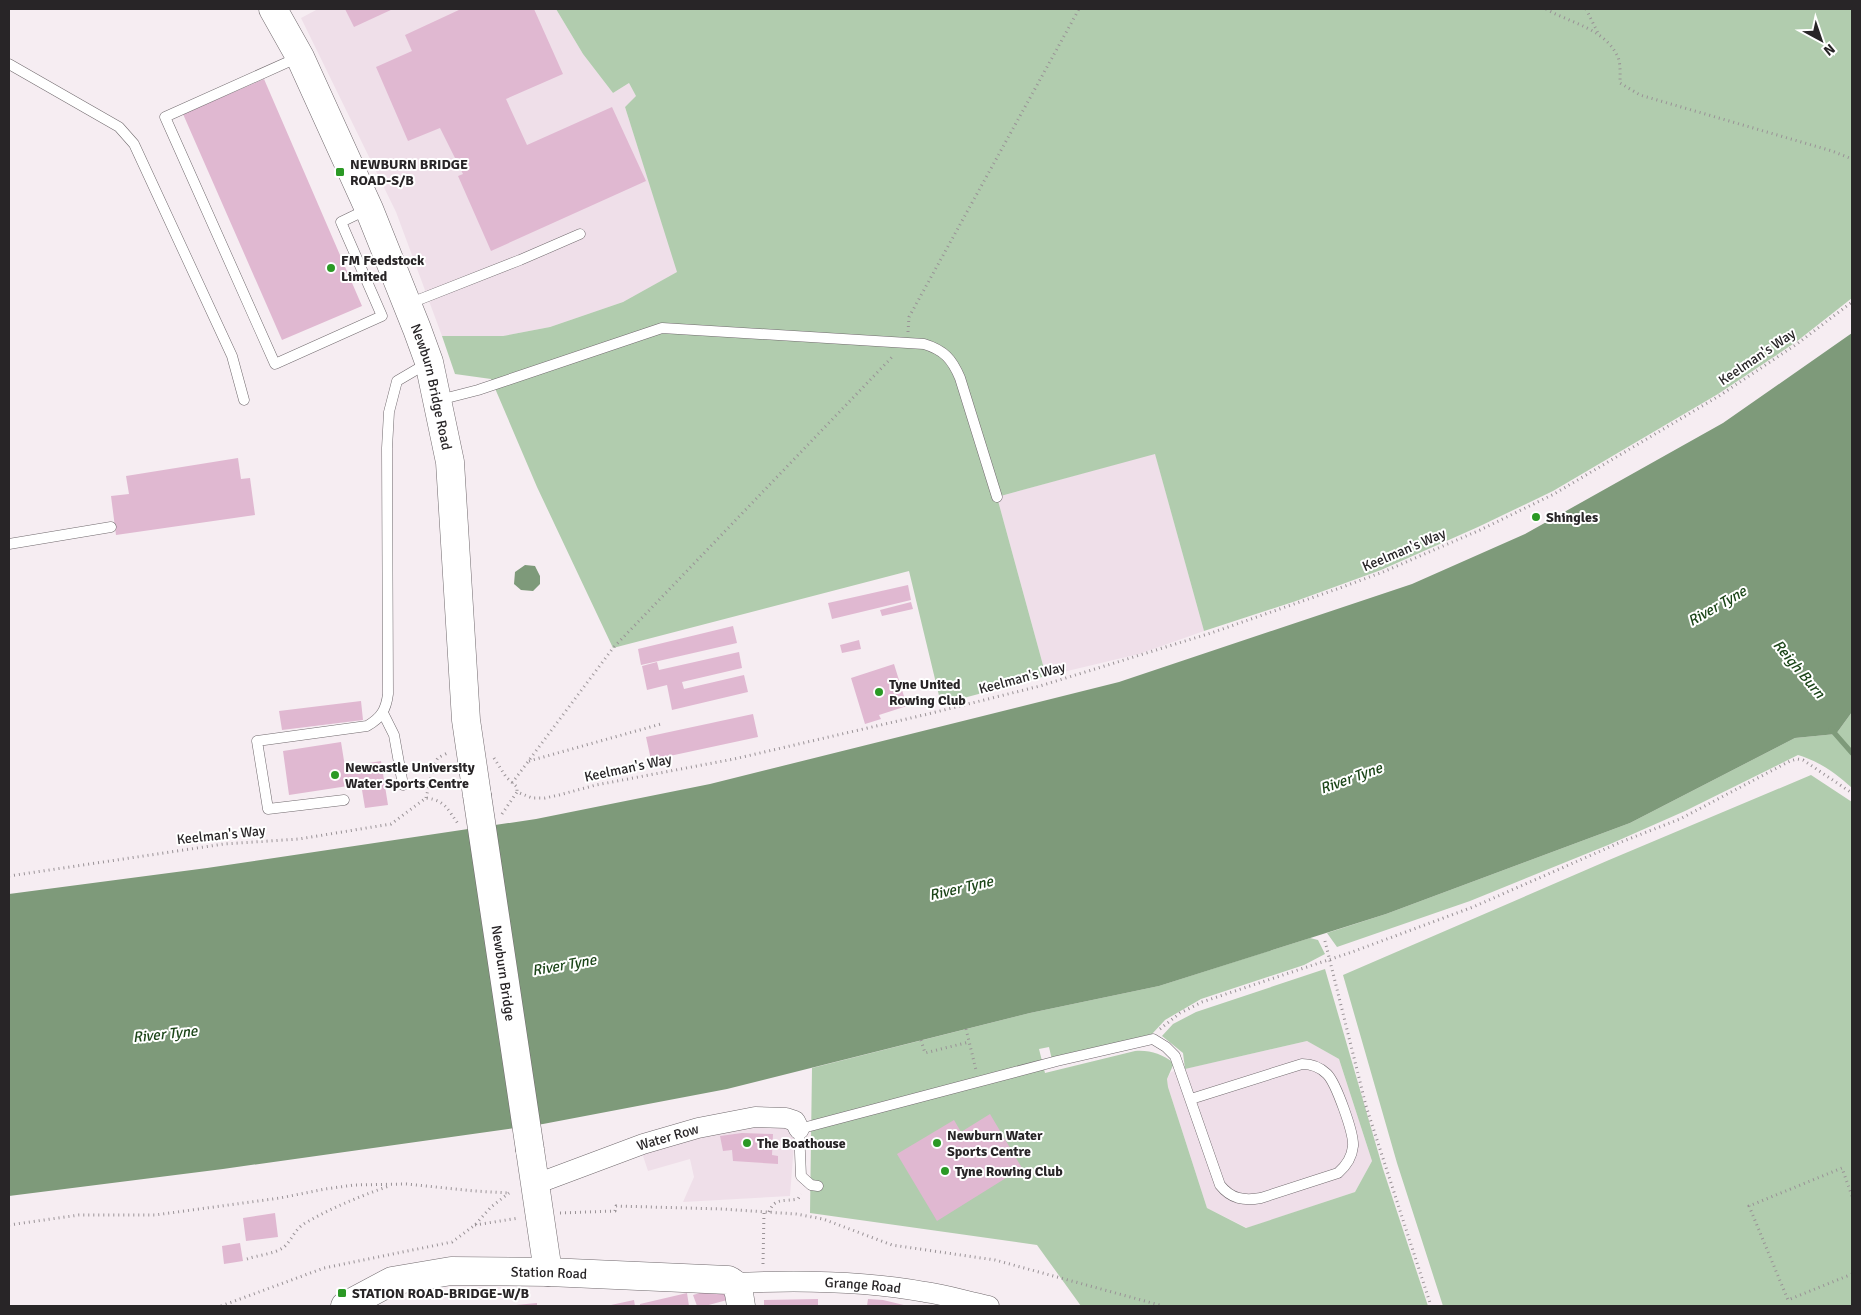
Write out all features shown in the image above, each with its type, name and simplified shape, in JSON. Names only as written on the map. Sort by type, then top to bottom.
[{"type":"street","name":"Newburn Bridge Road","points":[[281,11],[369,209],[429,362],[450,462],[468,741],[477,795]]},
{"type":"street","name":"Newburn Bridge","points":[[477,795],[536,1184]]},
{"type":"street","name":"Water Row","points":[[536,1184],[643,1144],[708,1126],[755,1117],[786,1118],[795,1121],[799,1129]]},
{"type":"street","points":[[536,1184],[548,1272]]},
{"type":"street","name":"Station Road","points":[[345,1306],[392,1281],[451,1271],[548,1272],[728,1280],[738,1295]]},
{"type":"street","name":"Grange Road","points":[[738,1295],[763,1282],[873,1285],[926,1292],[968,1304],[989,1306]]},
{"type":"lane","points":[[300,57],[165,117],[275,364],[382,316],[341,222],[369,209]]},
{"type":"lane","points":[[9,64],[119,127],[134,144],[232,356],[244,400]]},
{"type":"lane","points":[[407,304],[520,260],[580,234]]},
{"type":"lane","points":[[436,401],[478,390],[662,328],[924,344],[936,348],[954,365],[960,378],[997,497]]},
{"type":"lane","points":[[344,800],[268,809],[257,741],[367,726],[377,720],[383,713],[388,694],[386,448],[389,412],[397,381],[429,362]]},
{"type":"lane","points":[[9,544],[111,527]]},
{"type":"lane","points":[[383,713],[394,735],[403,786]]},
{"type":"lane","points":[[818,1186],[811,1185],[801,1176],[799,1129],[1094,1051],[1153,1039],[1166,1047],[1175,1056],[1220,1185],[1227,1193],[1236,1198],[1250,1200],[1261,1198],[1338,1173],[1347,1164],[1352,1153],[1351,1134],[1334,1086],[1326,1073],[1311,1065],[1302,1064],[1191,1099]]},
{"type":"path","points":[[512,782],[613,648],[907,342],[909,317],[1079,9]]},
{"type":"path","points":[[1546,9],[1599,34]]},
{"type":"path","points":[[1586,9],[1599,34],[1618,56],[1620,83],[1640,95],[1832,151],[1852,159]]},
{"type":"path","name":"Keelman's Way","points":[[497,820],[517,792],[532,798],[559,795],[596,785],[734,759],[1040,686],[1211,633],[1383,572],[1480,530],[1554,494],[1719,396],[1797,344],[1852,302]]},
{"type":"path","points":[[528,761],[661,724]]},
{"type":"path","points":[[464,827],[459,825],[443,803],[436,799],[426,798],[435,764],[439,758],[468,741]]},
{"type":"path","points":[[1153,1039],[1165,1024],[1180,1013],[1202,1002],[1329,960],[1472,907],[1621,842],[1680,819],[1797,759],[1803,760],[1852,793]]},
{"type":"path","name":"Keelman's Way","points":[[9,876],[224,844],[299,839],[391,824],[426,798]]},
{"type":"path","points":[[1325,941],[1366,1106],[1430,1306]]},
{"type":"path","points":[[966,1029],[979,1081]]},
{"type":"path","points":[[921,1040],[925,1054],[969,1042]]},
{"type":"path","points":[[763,1282],[767,1212],[775,1202],[801,1197],[800,1168]]},
{"type":"path","points":[[1852,1196],[1842,1168],[1749,1206],[1788,1300],[1852,1274]]},
{"type":"path","points":[[9,1225],[79,1215],[154,1215],[280,1198],[340,1186],[406,1184],[475,1192],[508,1193]]},
{"type":"path","points":[[220,1306],[324,1268],[452,1242],[475,1225],[491,1207],[508,1193],[521,1187],[536,1184]]},
{"type":"path","points":[[248,1259],[279,1250],[286,1245],[298,1228],[307,1222],[353,1199],[392,1185]]},
{"type":"path","points":[[475,1225],[540,1214],[615,1211],[616,1206],[796,1214],[823,1219],[892,1244],[994,1260],[1162,1306]]},
{"type":"shaded area","points":[[318,9],[556,9],[583,54],[613,93],[629,83],[637,97],[625,107],[678,272],[623,302],[550,327],[503,336],[442,336],[396,212],[301,18]]},
{"type":"shaded area","points":[[556,9],[1852,9],[1852,298],[1796,342],[1718,394],[1553,491],[1381,570],[1296,601],[1204,631],[1155,454],[997,497],[1046,676],[941,704],[909,571],[613,648],[537,487],[491,379],[455,374],[442,336],[503,336],[550,327],[623,302],[677,272],[625,107],[636,96],[629,83],[613,93],[583,54]]},
{"type":"shaded area","points":[[1155,453],[1204,631],[1139,654],[1046,676],[997,497]]},
{"type":"shaded area","points":[[1852,712],[1852,788],[1826,768],[1798,755],[1685,811],[1608,845],[1470,901],[1337,947],[1327,933],[1386,914],[1630,823],[1795,738],[1836,734]]},
{"type":"shaded area","points":[[1811,775],[1852,802],[1852,1306],[1443,1306],[1397,1163],[1343,975]]},
{"type":"shaded area","points":[[1310,938],[1318,940],[1325,954],[1304,965],[1201,999],[1165,1020],[1152,1034],[1052,1060],[1049,1047],[1039,1049],[1045,1073],[1135,1051],[1156,1053],[1174,1063],[1167,1079],[1168,1087],[1207,1208],[1246,1228],[1355,1192],[1372,1161],[1339,1059],[1307,1041],[1185,1069],[1183,1053],[1162,1036],[1173,1024],[1196,1012],[1325,969],[1383,1169],[1428,1306],[1081,1306],[1037,1245],[810,1213],[812,1068],[1030,1013],[1159,986]]},
{"type":"shaded area","points":[[1307,1041],[1339,1059],[1372,1161],[1355,1192],[1247,1228],[1207,1208],[1167,1079],[1171,1072]]},
{"type":"shaded area","points":[[754,1122],[795,1130],[790,1196],[683,1202],[694,1177],[690,1159],[648,1171],[642,1153]]},
{"type":"water","name":"River Tyne","points":[[1852,333],[1852,712],[1836,734],[1795,738],[1630,823],[1386,914],[1159,986],[1030,1013],[727,1089],[543,1124],[223,1169],[9,1196],[9,894],[207,868],[536,819],[710,784],[1119,682],[1412,584],[1525,534],[1723,423]]},
{"type":"water","points":[[525,565],[535,566],[540,576],[540,584],[533,591],[521,590],[514,584],[515,572]]},
{"type":"building","points":[[345,9],[393,9],[354,27]]},
{"type":"building","points":[[461,9],[534,9],[563,74],[506,99],[527,145],[612,107],[646,181],[491,251],[458,176],[463,174],[440,128],[408,141],[376,67],[412,51],[405,35]]},
{"type":"building","points":[[264,79],[362,306],[282,340],[183,114]]},
{"type":"building","points":[[238,458],[241,479],[250,478],[255,515],[116,535],[111,496],[129,494],[126,476]]},
{"type":"building","points":[[908,585],[911,600],[832,619],[828,603]]},
{"type":"building","points":[[911,602],[913,609],[882,616],[880,610]]},
{"type":"building","points":[[733,626],[737,643],[641,665],[638,649]]},
{"type":"building","points":[[859,640],[861,649],[842,653],[840,645]]},
{"type":"building","points":[[739,652],[742,668],[682,682],[684,689],[744,675],[748,692],[672,710],[667,685],[647,690],[642,666],[657,662],[659,670]]},
{"type":"building","name":"Tyne United Rowing Club","points":[[894,664],[907,706],[879,715],[881,719],[865,724],[851,678]]},
{"type":"building","points":[[361,701],[363,720],[282,730],[279,711]]},
{"type":"building","points":[[753,714],[758,737],[651,760],[646,737]]},
{"type":"building","name":"Newcastle University Water Sports Centre","points":[[341,742],[345,767],[381,761],[388,805],[365,808],[361,784],[289,795],[283,751]]},
{"type":"building","name":"Tyne Rowing Club","points":[[990,1114],[1022,1168],[937,1221],[897,1154],[954,1120],[961,1132]]},
{"type":"building","name":"The Boathouse","points":[[742,1133],[773,1134],[772,1155],[778,1156],[778,1164],[733,1161],[732,1150],[723,1151],[720,1136]]},
{"type":"building","points":[[275,1213],[278,1237],[246,1241],[243,1218]]},
{"type":"building","points":[[240,1243],[243,1261],[224,1264],[222,1246]]},
{"type":"building","points":[[723,1286],[727,1300],[705,1306],[697,1306],[693,1295]]},
{"type":"building","points":[[687,1293],[689,1306],[640,1306],[640,1304]]},
{"type":"building","points":[[818,1299],[818,1306],[764,1306],[764,1300]]},
{"type":"building","points":[[868,1299],[883,1300],[908,1306],[867,1306]]},
{"type":"building","points":[[634,1300],[635,1306],[611,1305]]},
{"type":"building","points":[[537,1303],[537,1306],[516,1306],[516,1305]]},
{"type":"waterway","name":"Reigh Burn","points":[[1831,729],[1852,753]]},
{"type":"place","name":"NEWBURN BRIDGE ROAD-S/B","points":[[340,172]]},
{"type":"place","name":"FM Feedstock Limited","points":[[331,268]]},
{"type":"place","name":"Shingles","points":[[1536,517]]},
{"type":"place","name":"Tyne United Rowing Club","points":[[879,692]]},
{"type":"place","name":"Newcastle University Water Sports Centre","points":[[335,775]]},
{"type":"place","name":"The Boathouse","points":[[747,1143]]},
{"type":"place","name":"Newburn Water Sports Centre","points":[[937,1143]]},
{"type":"place","name":"Tyne Rowing Club","points":[[945,1171]]},
{"type":"place","name":"STATION ROAD-BRIDGE-W/B","points":[[342,1293]]}]
